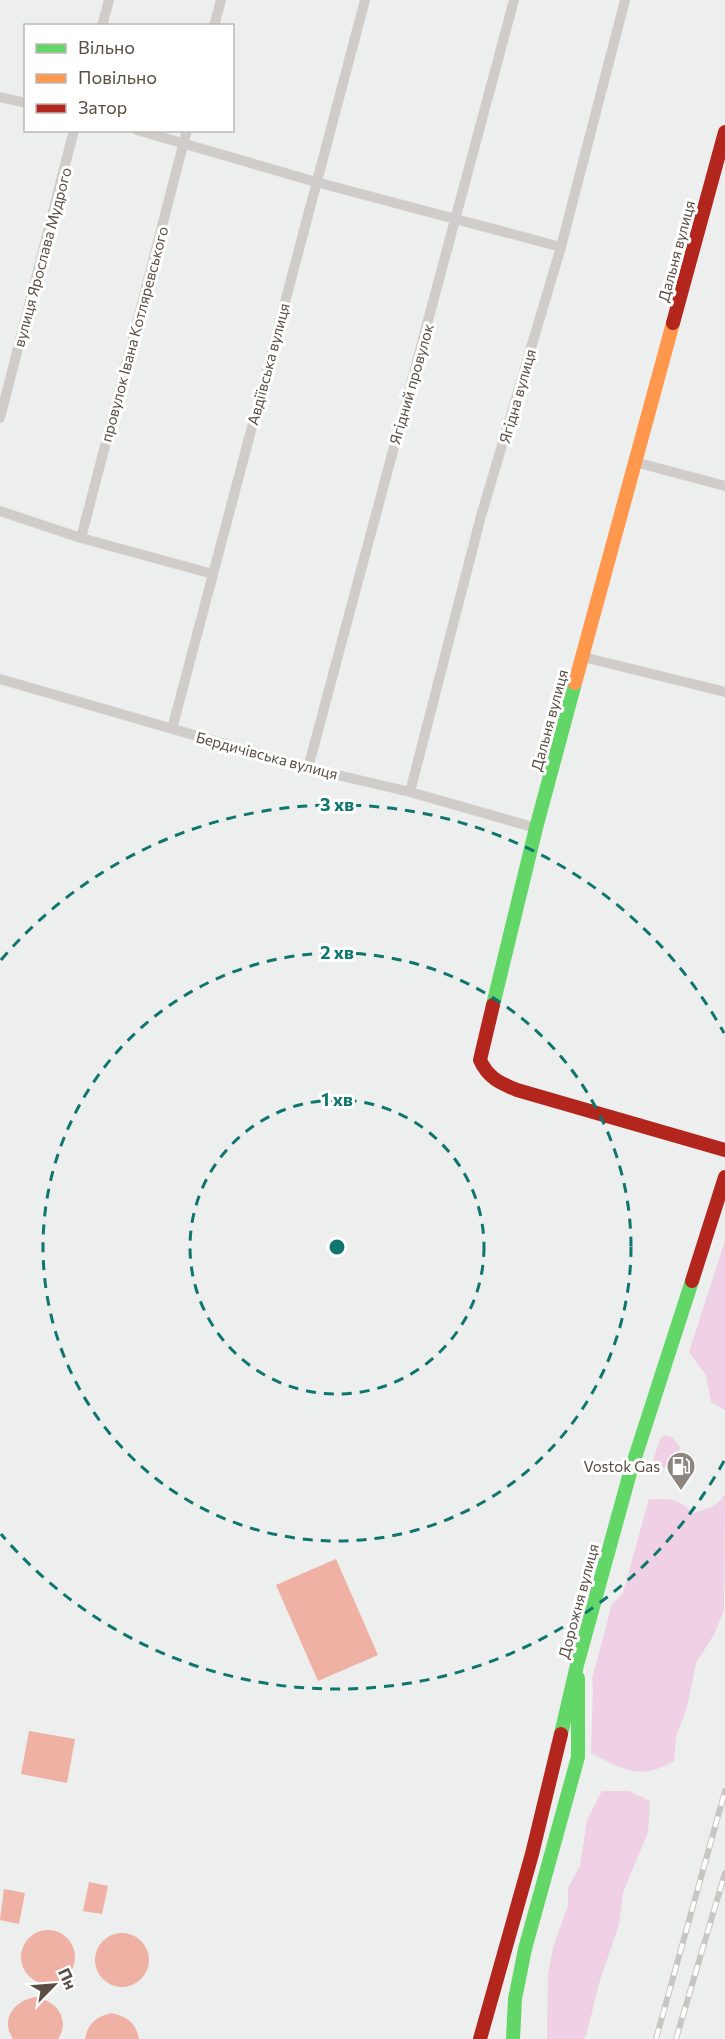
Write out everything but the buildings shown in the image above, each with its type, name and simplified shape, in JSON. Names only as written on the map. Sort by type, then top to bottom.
[{"type":"main road","name":"Дальня вулиця","points":[[725,132],[536,828],[480,1060],[483,1070],[490,1078],[517,1090],[725,1150]]},
{"type":"main road","name":"Дорожня вулиця","points":[[480,2039],[532,1854],[578,1665],[630,1473],[725,1177]]},
{"type":"main road","points":[[513,2039],[515,1999],[525,1948],[578,1757],[578,1665]]},
{"type":"street","points":[[103,24],[109,0]]},
{"type":"street","points":[[214,24],[220,0]]},
{"type":"street","name":"Авдіївська вулиця","points":[[172,729],[365,0]]},
{"type":"street","name":"Ягідний провулок","points":[[308,768],[514,0]]},
{"type":"street","name":"Ягідна вулиця","points":[[410,792],[481,516],[561,247],[625,0]]},
{"type":"street","points":[[0,97],[24,103]]},
{"type":"street","name":"вулиця Ярослава Мудрого","points":[[0,418],[73,132]]},
{"type":"street","points":[[143,132],[316,182],[561,247]]},
{"type":"street","name":"провулок Івана Котляревського","points":[[81,538],[187,132]]},
{"type":"street","points":[[635,462],[725,486]]},
{"type":"street","points":[[0,511],[81,538],[213,574]]},
{"type":"street","points":[[583,657],[725,692]]},
{"type":"street","name":"Бердичівська вулиця","points":[[0,679],[308,768],[410,792],[536,828]]},
{"type":"shaded area","points":[[725,1241],[725,1410],[711,1402],[706,1375],[689,1352]]},
{"type":"shaded area","points":[[664,1435],[672,1437],[680,1447],[677,1461],[664,1468],[657,1466],[653,1461],[660,1439]]},
{"type":"shaded area","points":[[725,1493],[724,1610],[715,1633],[696,1663],[687,1707],[676,1737],[674,1761],[651,1771],[641,1772],[623,1768],[591,1753],[592,1679],[612,1604],[623,1593],[649,1499],[673,1500],[683,1504],[693,1513],[715,1504]]},
{"type":"shaded area","points":[[336,1559],[378,1655],[318,1681],[276,1585]]},
{"type":"shaded area","points":[[29,1731],[75,1739],[67,1783],[21,1774]]},
{"type":"shaded area","points":[[602,1791],[629,1791],[650,1801],[648,1832],[623,1893],[619,1925],[600,1980],[586,2036],[584,2039],[547,2039],[548,1973],[554,1944],[568,1906],[568,1888],[580,1866],[587,1820]]},
{"type":"shaded area","points":[[89,1882],[108,1886],[102,1914],[83,1911]]},
{"type":"shaded area","points":[[4,1889],[25,1893],[19,1924],[0,1920]]},
{"type":"shaded area","points":[[43,1930],[53,1930],[67,1938],[73,1947],[75,1957],[73,1967],[67,1976],[53,1984],[43,1984],[26,1972],[21,1962],[21,1952],[33,1935]]},
{"type":"shaded area","points":[[117,1933],[127,1933],[141,1941],[147,1950],[149,1960],[147,1970],[141,1979],[127,1987],[117,1987],[100,1975],[95,1965],[95,1955],[107,1938]]},
{"type":"shaded area","points":[[35,1997],[49,2002],[59,2012],[63,2024],[58,2039],[13,2039],[9,2032],[11,2012],[21,2002]]},
{"type":"shaded area","points":[[111,2013],[130,2021],[139,2039],[85,2039],[94,2021]]},
{"type":"railway","points":[[656,2039],[725,1791]]},
{"type":"railway","points":[[676,2039],[725,1873]]},
{"type":"traffic: fast","points":[[493,1005],[536,828],[575,683]]},
{"type":"traffic: fast","points":[[561,1734],[577,1665],[630,1473],[692,1281]]},
{"type":"traffic: fast","points":[[513,2039],[515,1999],[525,1949],[578,1757],[578,1678]]},
{"type":"traffic: slow","points":[[575,683],[673,323]]},
{"type":"traffic: jam","points":[[673,323],[725,132]]},
{"type":"traffic: jam","points":[[493,1005],[480,1060],[491,1076],[500,1082],[517,1090],[725,1150]]},
{"type":"traffic: jam","points":[[692,1281],[725,1177]]},
{"type":"traffic: jam","points":[[480,2039],[532,1854],[561,1734]]},
{"type":"place","name":"Vostok Gas","points":[[681,1492]]}]
